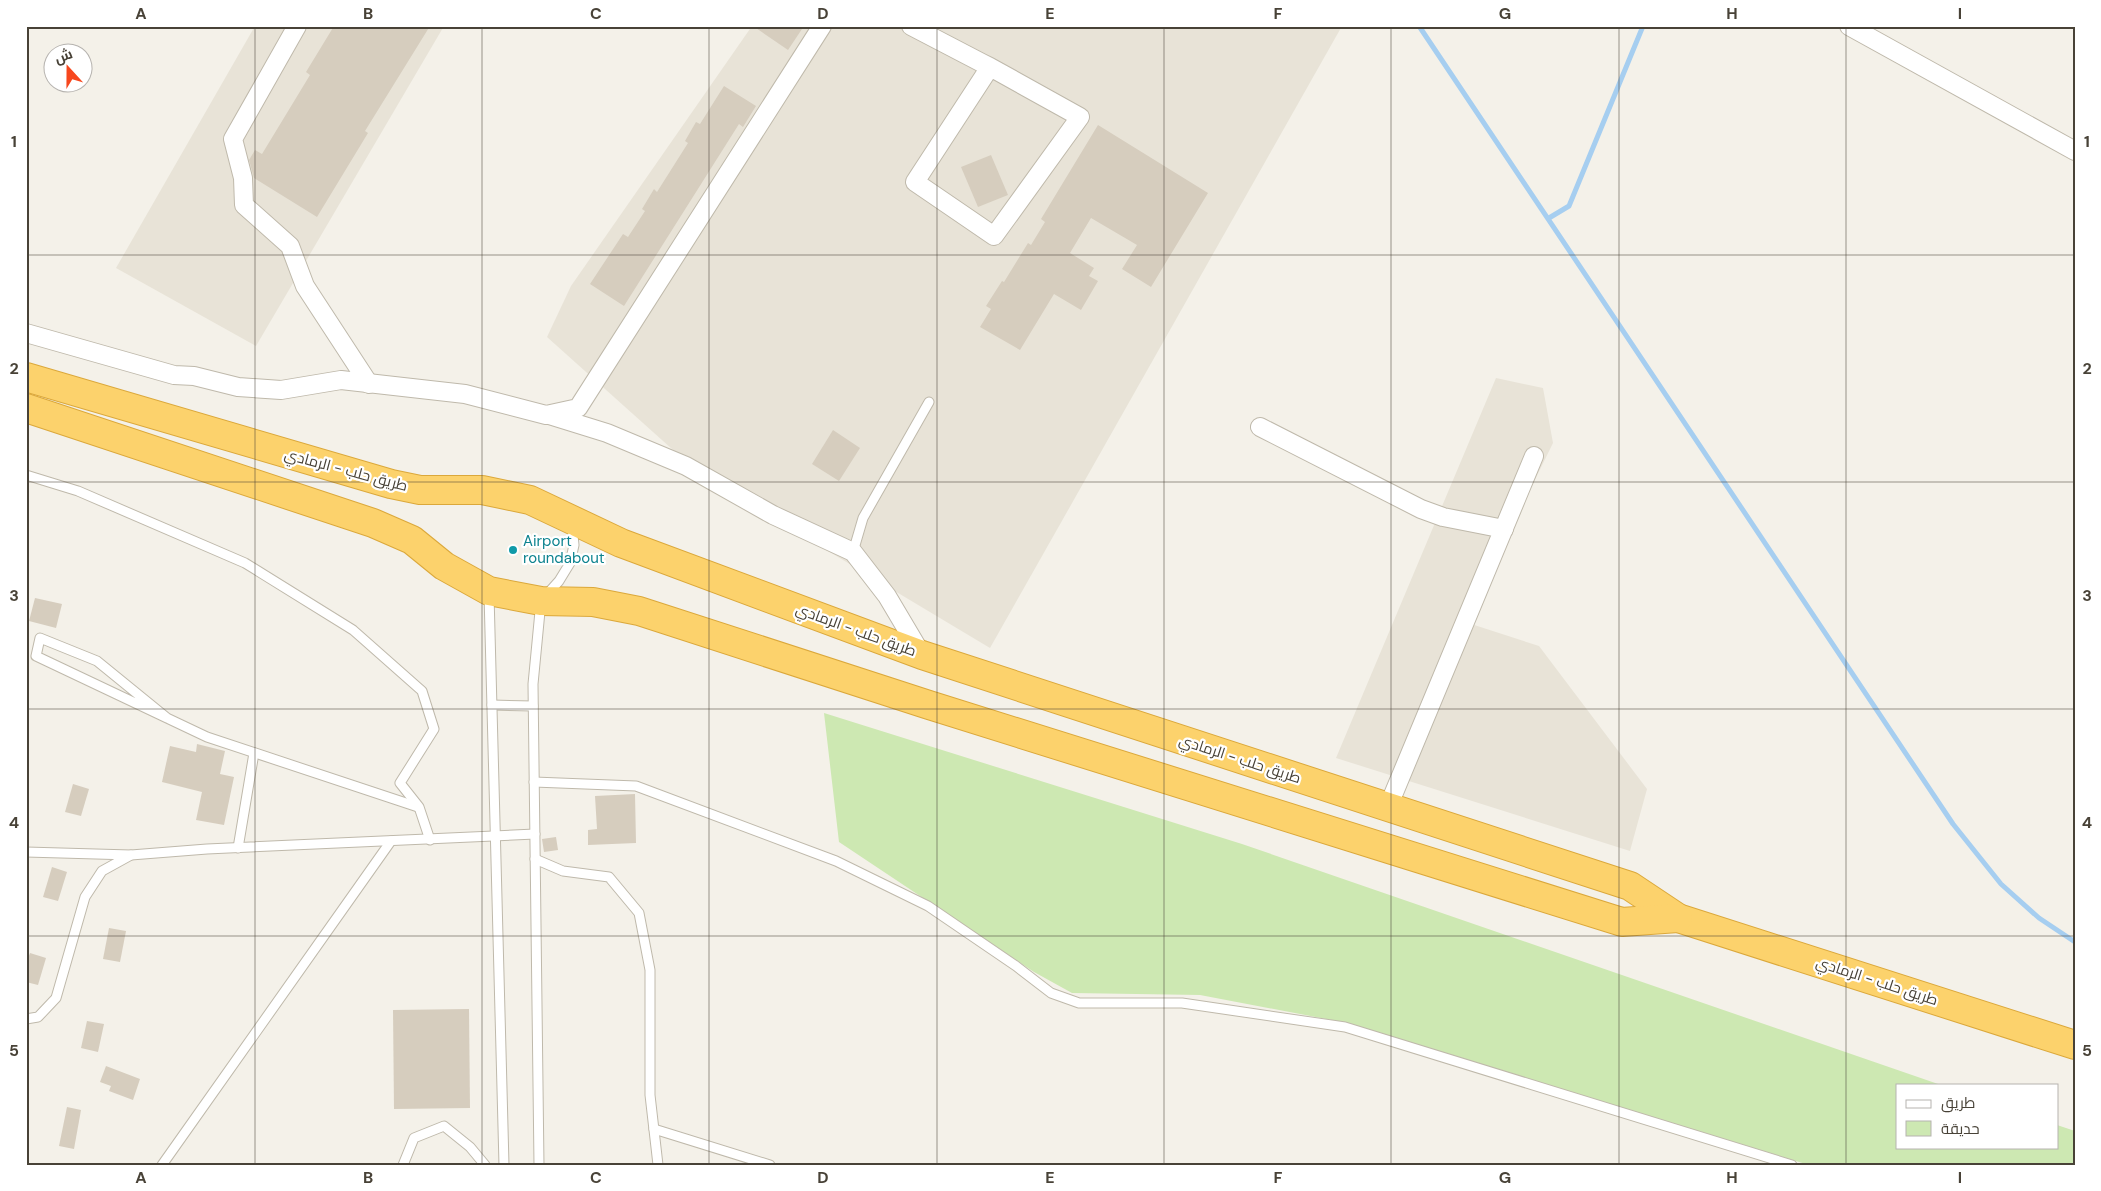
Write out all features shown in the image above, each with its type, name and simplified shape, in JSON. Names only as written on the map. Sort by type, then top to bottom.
[{"type":"highway","name":"طريق حلب - الرمادي","points":[[26,377],[391,484],[420,490],[482,490],[506,493],[543,505],[621,543],[922,654],[1630,886],[1678,918],[2075,1045]]},
{"type":"highway","name":"طريق حلب - الرمادي","points":[[26,408],[373,524],[412,540],[444,566],[489,591],[541,601],[593,602],[639,611],[929,705],[1622,922],[1678,918]]},
{"type":"street","points":[[296,26],[233,139],[243,178],[244,205],[290,246],[305,286],[369,384]]},
{"type":"street","points":[[546,414],[578,408],[822,26]]},
{"type":"street","points":[[911,26],[990,67],[1080,117],[994,236],[915,182],[990,67]]},
{"type":"street","points":[[1850,26],[2075,151]]},
{"type":"street","points":[[26,332],[174,375],[194,376],[238,387],[281,390],[341,380],[465,394],[546,414],[607,433],[686,466],[773,516],[853,552],[887,596],[922,654]]},
{"type":"street","points":[[1260,427],[1421,509],[1443,517],[1504,529]]},
{"type":"street","points":[[1388,807],[1534,456]]},
{"type":"lane","points":[[853,552],[863,518],[929,402]]},
{"type":"lane","points":[[26,474],[78,491],[245,562],[353,630],[422,691],[434,729],[400,783],[419,807],[430,840]]},
{"type":"lane","points":[[539,1165],[533,684],[541,601],[559,581],[570,563],[574,545],[572,520]]},
{"type":"lane","points":[[489,591],[504,1165]]},
{"type":"lane","points":[[167,718],[97,661],[40,638],[36,656],[207,737],[419,807]]},
{"type":"lane","points":[[492,705],[533,706]]},
{"type":"lane","points":[[238,848],[254,753]]},
{"type":"lane","points":[[534,782],[636,786],[836,861],[928,906],[1016,966],[1051,993],[1079,1003],[1182,1003],[1345,1027],[1792,1165]]},
{"type":"lane","points":[[26,852],[131,855],[535,834]]},
{"type":"lane","points":[[162,1165],[391,841]]},
{"type":"lane","points":[[26,1019],[38,1017],[56,998],[85,897],[102,871],[131,855]]},
{"type":"lane","points":[[535,859],[563,871],[609,877],[639,913],[650,970],[650,1095],[658,1165]]},
{"type":"lane","points":[[402,1165],[414,1138],[444,1126],[470,1148],[485,1165]]},
{"type":"lane","points":[[654,1129],[770,1165]]},
{"type":"shaded area","points":[[255,26],[444,26],[256,346],[116,268]]},
{"type":"shaded area","points":[[752,26],[1342,26],[990,648],[701,475],[547,337],[571,286]]},
{"type":"shaded area","points":[[1496,378],[1543,388],[1553,443],[1465,622],[1539,646],[1647,789],[1630,851],[1336,758]]},
{"type":"green space","points":[[824,713],[1242,844],[1938,1084],[1896,1084],[1896,1148],[2058,1148],[2058,1125],[2075,1131],[2075,1165],[1809,1165],[1342,1022],[1200,995],[1072,993],[1034,972],[839,842]]},
{"type":"building","points":[[334,26],[430,26],[365,131],[368,133],[317,217],[254,178],[249,160],[255,150],[262,154],[310,75],[306,72]]},
{"type":"building","points":[[753,26],[804,26],[788,50]]},
{"type":"building","points":[[724,86],[756,106],[743,127],[739,124],[624,306],[590,284],[623,234],[628,237],[645,211],[642,209],[654,189],[657,192],[688,143],[685,141],[696,122],[700,124]]},
{"type":"building","points":[[1098,125],[1208,193],[1151,287],[1122,269],[1137,245],[1091,218],[1070,253],[1094,268],[1089,276],[1098,281],[1081,310],[1054,294],[1020,350],[980,327],[991,309],[986,306],[1002,281],[1004,282],[1028,243],[1031,245],[1045,222],[1041,219]]},
{"type":"building","points":[[991,155],[1008,195],[978,207],[961,167]]},
{"type":"building","points":[[833,430],[860,448],[839,481],[812,464]]},
{"type":"building","points":[[35,598],[62,604],[56,628],[29,621]]},
{"type":"building","points":[[197,744],[225,751],[220,774],[234,777],[224,825],[196,820],[202,792],[162,782],[170,746],[196,752]]},
{"type":"building","points":[[73,784],[89,789],[81,816],[65,812]]},
{"type":"building","points":[[635,794],[636,843],[588,845],[588,830],[597,829],[595,796]]},
{"type":"building","points":[[556,837],[558,850],[544,852],[542,839]]},
{"type":"building","points":[[52,867],[67,872],[58,901],[43,897]]},
{"type":"building","points":[[109,928],[126,931],[120,962],[103,959]]},
{"type":"building","points":[[30,953],[46,958],[38,985],[26,982],[26,964]]},
{"type":"building","points":[[469,1009],[470,1108],[394,1109],[393,1010]]},
{"type":"building","points":[[87,1021],[104,1024],[98,1052],[81,1048]]},
{"type":"building","points":[[106,1066],[140,1079],[133,1100],[109,1091],[111,1086],[100,1082]]},
{"type":"building","points":[[67,1107],[81,1110],[74,1149],[59,1146]]},
{"type":"waterway","points":[[1419,26],[1953,824],[2001,884],[2039,918],[2075,942]]},
{"type":"waterway","points":[[1549,218],[1569,206],[1643,26]]},
{"type":"place","name":"Airport roundabout","points":[[513,550]]}]
